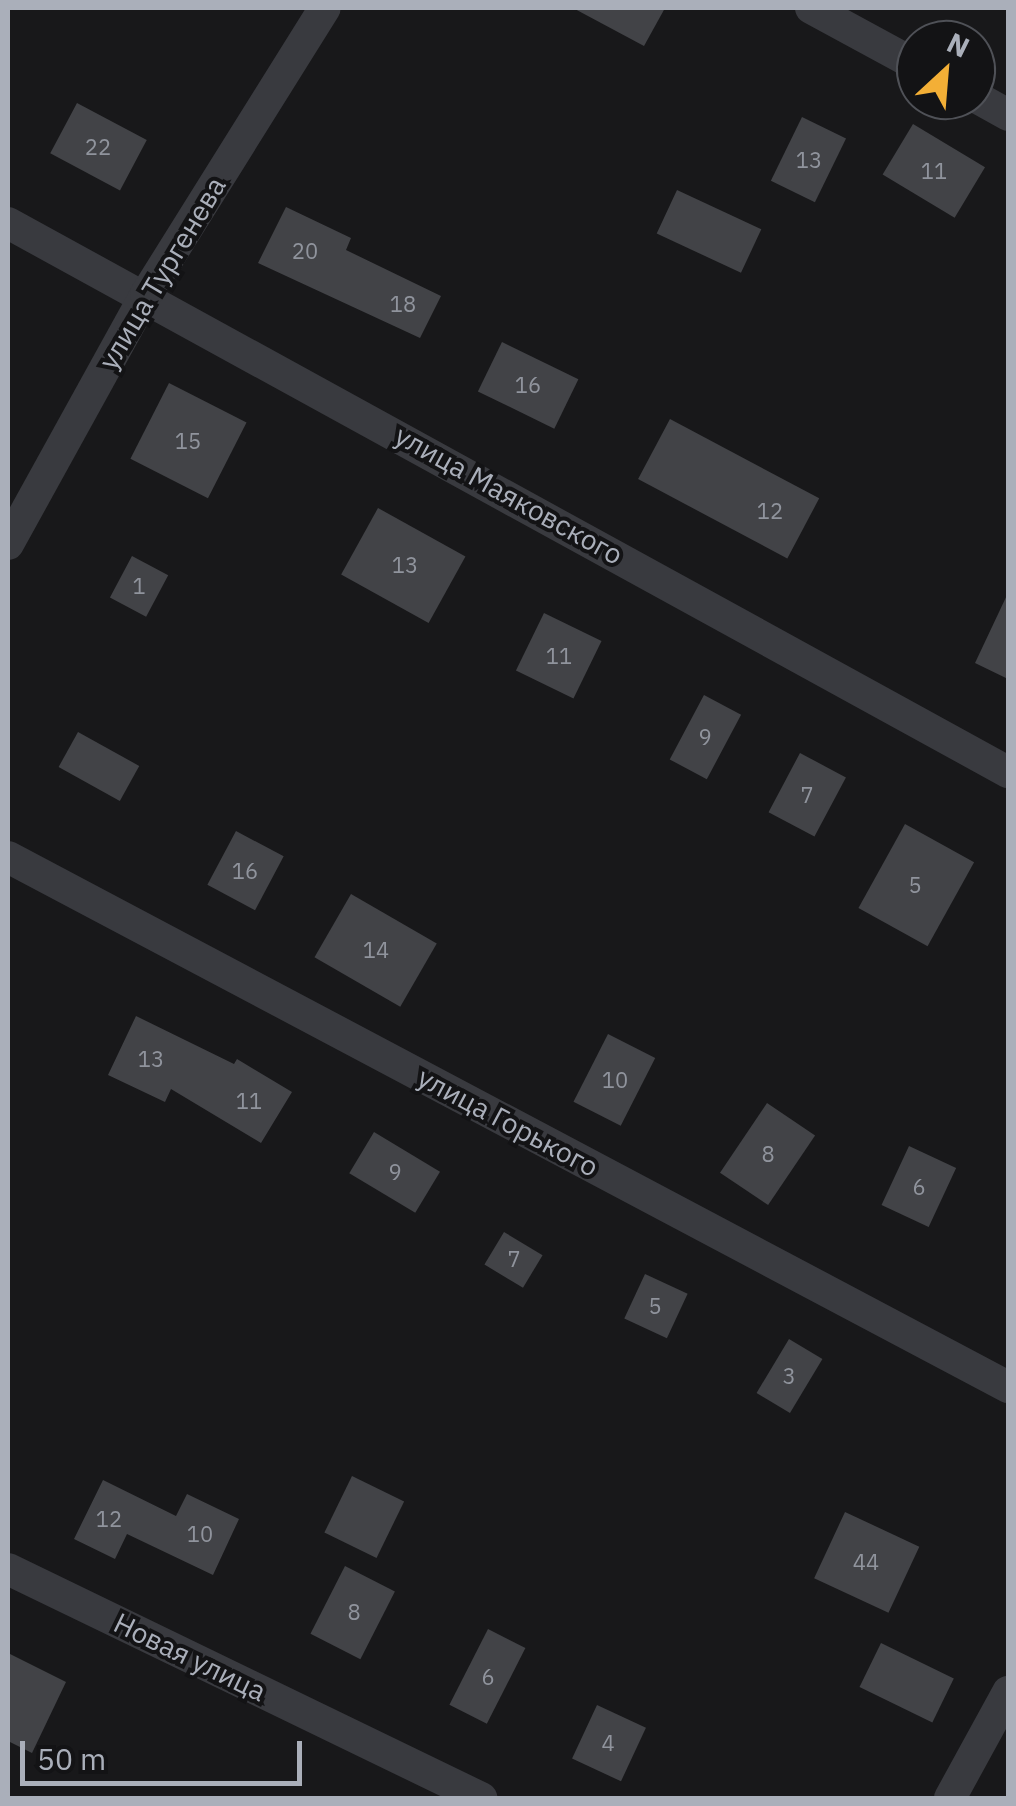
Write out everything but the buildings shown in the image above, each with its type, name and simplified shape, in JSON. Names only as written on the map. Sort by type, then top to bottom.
[{"type":"street","name":"улица Тургенева","points":[[8,544],[146,294],[325,8]]},
{"type":"street","points":[[811,8],[896,53]]},
{"type":"street","name":"улица Маяковского","points":[[8,223],[146,294],[1008,772]]},
{"type":"street","name":"улица Горького","points":[[8,858],[1008,1388]]},
{"type":"street","name":"Новая улица","points":[[8,1569],[481,1798]]},
{"type":"street","points":[[950,1798],[1008,1692]]}]
